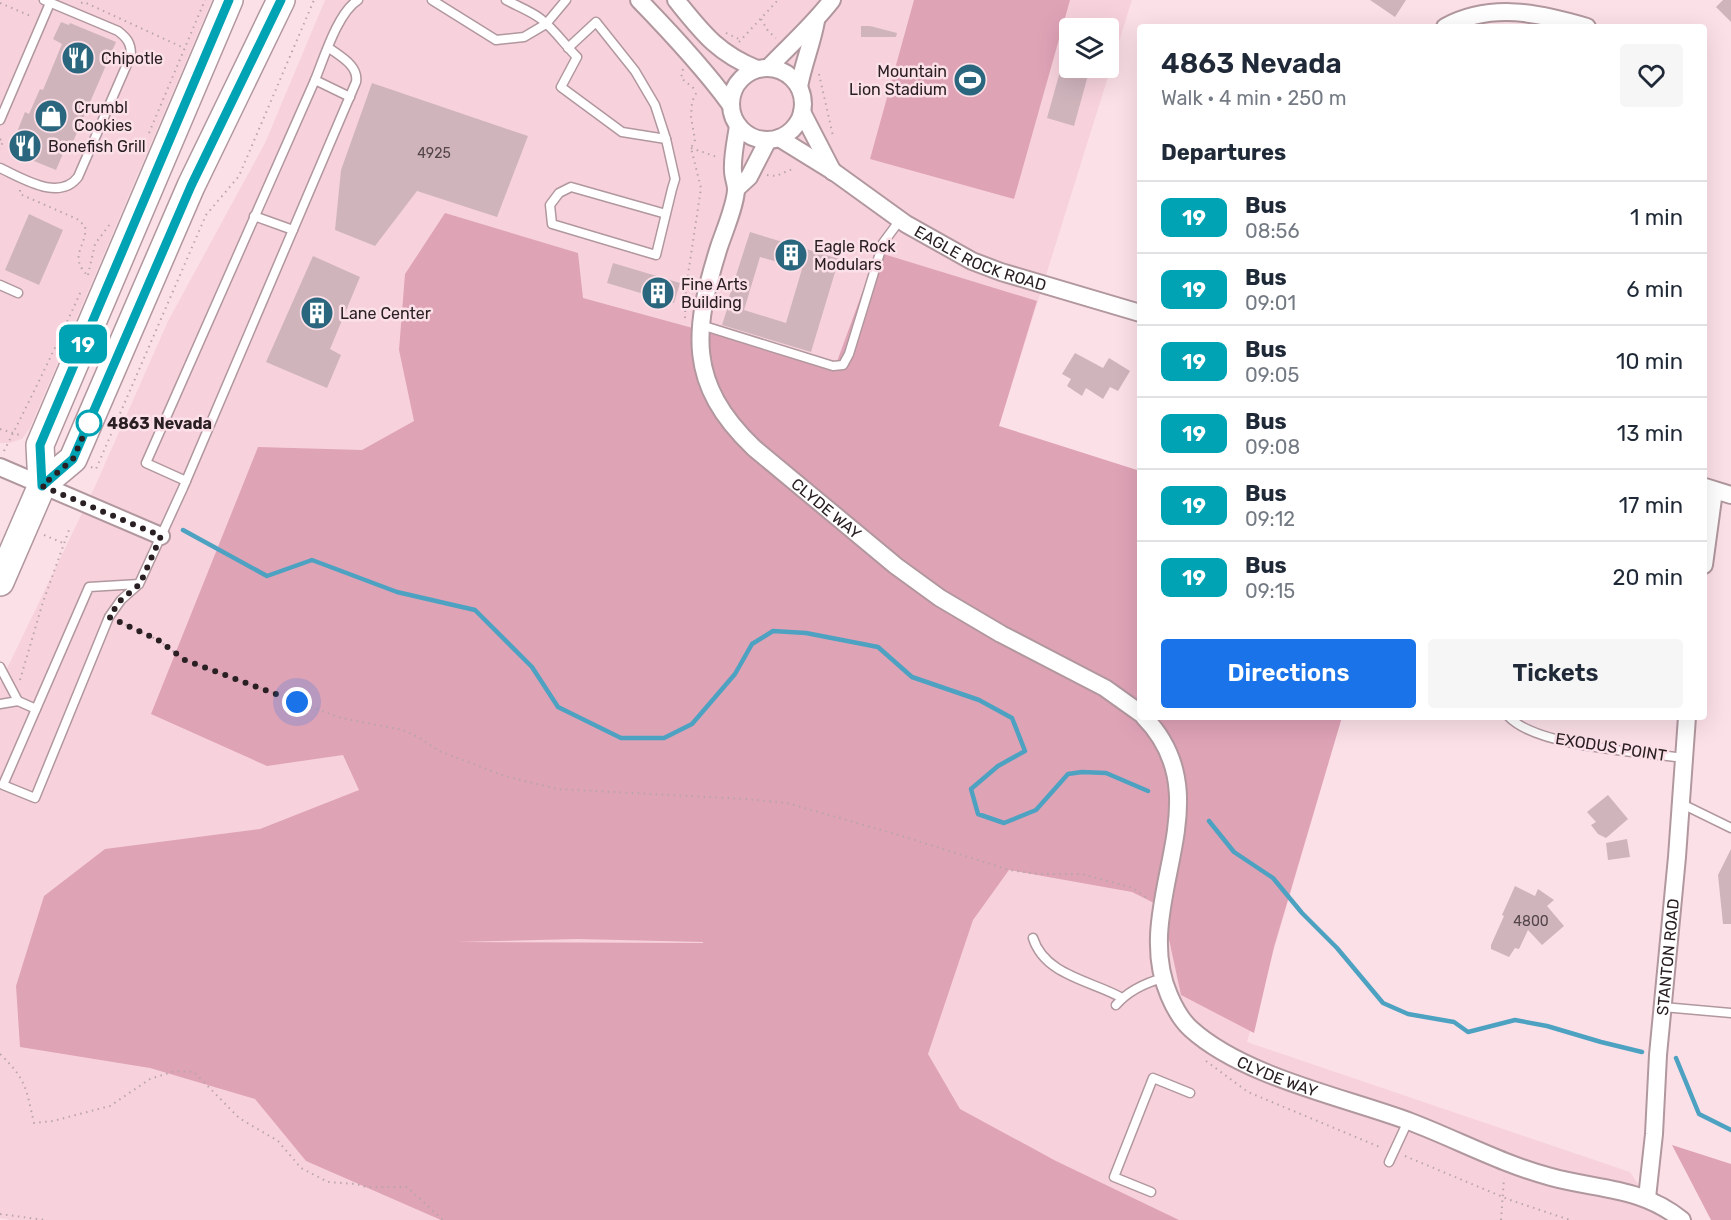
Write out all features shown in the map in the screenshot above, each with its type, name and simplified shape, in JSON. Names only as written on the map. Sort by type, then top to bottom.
[{"type":"main road","points":[[42,486],[40,445],[229,0]]},
{"type":"main road","points":[[0,582],[42,486],[73,459],[191,186],[281,0]]},
{"type":"street","points":[[639,0],[709,75],[730,104]]},
{"type":"street","points":[[676,0],[704,33],[727,55],[787,74],[799,87]]},
{"type":"street","points":[[736,189],[733,172],[738,126],[732,116],[730,104],[737,83],[746,74],[763,68],[786,49],[799,34],[816,21],[832,0]]},
{"type":"street","points":[[1451,24],[1470,15],[1513,11],[1548,16],[1576,24]]},
{"type":"street","name":"EAGLE ROCK ROAD","points":[[816,21],[812,44],[802,65],[799,87],[803,99],[802,112],[834,172]]},
{"type":"street","points":[[736,189],[749,177],[774,139],[789,132],[798,123],[802,112]]},
{"type":"street","name":"EAGLE ROCK ROAD","points":[[738,126],[746,134],[757,139],[774,139],[834,172],[900,220],[943,246],[1001,272],[1137,312]]},
{"type":"street","name":"CLYDE WAY","points":[[736,189],[708,283],[693,323],[712,395],[727,419],[754,448],[896,566],[940,598],[1001,634],[1104,688],[1137,711]]},
{"type":"street","points":[[0,467],[161,536]]},
{"type":"street","points":[[1707,519],[1709,489],[1731,495]]},
{"type":"street","name":"CLYDE WAY","points":[[1146,720],[1166,748],[1172,764],[1178,796],[1178,826],[1162,907],[1158,946],[1163,978],[1171,1001],[1190,1028],[1231,1056],[1270,1074],[1408,1121],[1527,1170],[1647,1198],[1682,1220]]},
{"type":"street","name":"STANTON ROAD","points":[[1647,1198],[1687,720]]},
{"type":"lane","points":[[186,481],[146,463],[341,19],[352,3],[358,0]]},
{"type":"lane","points":[[432,0],[496,40],[524,37],[546,24],[566,0]]},
{"type":"lane","points":[[507,0],[523,4],[578,57],[561,87],[622,132],[666,139]]},
{"type":"lane","points":[[0,120],[47,1],[118,31],[127,38],[131,47],[131,55],[78,177],[73,183],[58,188],[48,188],[0,168]]},
{"type":"lane","points":[[568,48],[596,22],[635,71],[655,105],[675,179],[656,255],[552,224],[550,205],[559,193],[571,188],[666,214]]},
{"type":"lane","points":[[140,584],[89,587],[3,785],[35,798],[109,617],[121,600],[140,584],[186,481],[356,82],[357,76],[354,69],[329,48]]},
{"type":"lane","points":[[315,80],[350,97]]},
{"type":"lane","points":[[254,216],[293,230]]},
{"type":"lane","points":[[693,323],[833,366],[843,365],[849,354],[883,243],[900,220]]},
{"type":"lane","points":[[0,285],[18,293]]},
{"type":"lane","points":[[0,667],[18,701]]},
{"type":"lane","points":[[0,704],[18,701],[36,709]]},
{"type":"lane","name":"EXODUS POINT","points":[[1514,720],[1527,729],[1579,745],[1683,758]]},
{"type":"lane","points":[[1680,803],[1731,828]]},
{"type":"lane","points":[[1033,938],[1042,956],[1051,963],[1088,984],[1122,998]]},
{"type":"lane","points":[[1116,1005],[1122,998],[1147,983],[1163,978]]},
{"type":"lane","points":[[1663,1007],[1731,1013]]},
{"type":"lane","points":[[1151,1192],[1114,1177],[1153,1078],[1190,1093]]},
{"type":"lane","points":[[1389,1162],[1408,1121]]},
{"type":"path","points":[[147,136],[205,0]]},
{"type":"path","points":[[96,469],[206,215],[239,176],[314,0]]},
{"type":"path","points":[[727,55],[778,0]]},
{"type":"path","points":[[761,19],[768,31],[786,49]]},
{"type":"path","points":[[819,73],[834,144]]},
{"type":"path","points":[[681,78],[697,91]]},
{"type":"path","points":[[693,323],[686,288],[701,188],[691,148],[695,140],[691,109],[701,83]]},
{"type":"path","points":[[0,139],[3,141],[0,149]]},
{"type":"path","points":[[691,148],[718,157]]},
{"type":"path","points":[[762,175],[776,176],[786,173],[800,162]]},
{"type":"path","points":[[21,178],[20,194],[77,219],[85,226],[85,238],[79,249],[79,256],[83,270],[88,276],[95,244],[110,224]]},
{"type":"path","points":[[8,444],[33,391],[46,370],[84,286]]},
{"type":"path","points":[[0,429],[14,432]]},
{"type":"path","points":[[20,680],[42,605],[70,526]]},
{"type":"path","points":[[109,617],[158,640],[185,660],[341,718],[403,730],[439,751],[505,776],[557,789],[786,803],[1009,870],[1038,874],[1082,874],[1133,888],[1162,907]]},
{"type":"path","points":[[0,1054],[16,1069],[24,1081],[34,1123],[53,1121],[110,1106],[150,1079],[175,1071],[194,1072],[239,1118],[278,1141],[301,1168],[328,1182],[366,1187],[407,1187],[443,1220]]},
{"type":"path","points":[[1501,1220],[1502,1196]]},
{"type":"path","points":[[0,1214],[45,1220]]},
{"type":"shaded area","points":[[0,0],[212,0],[30,428],[22,439],[10,443],[0,443]]},
{"type":"shaded area","points":[[325,0],[1132,0],[1119,42],[1119,18],[1059,18],[1059,78],[1108,78],[999,426],[1137,470],[1137,720],[1341,720],[1247,1042],[1630,1172],[1663,1220],[10,1220],[0,1218],[0,683],[96,484],[168,321],[265,143]]},
{"type":"shaded area","name":"Mountain Lion Stadium","points":[[914,0],[1070,0],[1065,18],[1059,18],[1059,39],[1014,199],[870,159]]},
{"type":"shaded area","points":[[445,213],[578,253],[583,298],[835,367],[877,252],[1037,301],[999,426],[1137,470],[1137,720],[1341,720],[1274,947],[1254,1033],[1181,995],[1162,907],[1132,892],[1009,870],[973,920],[928,1054],[960,1109],[1056,1161],[1179,1220],[441,1220],[306,1161],[255,1099],[150,1068],[20,1047],[16,986],[44,896],[105,849],[260,829],[359,790],[343,755],[267,766],[151,714],[258,447],[362,450],[414,421],[399,350],[405,274]],"holes":[[[577,939],[703,943],[455,942]]]},
{"type":"shaded area","points":[[1672,1145],[1731,1164],[1731,1220],[1711,1220]]},
{"type":"building","points":[[1370,0],[1406,0],[1395,17]]},
{"type":"building","points":[[1723,0],[1731,0],[1731,22],[1716,7]]},
{"type":"building","points":[[61,22],[69,25],[70,23],[116,42],[69,151],[65,149],[56,170],[12,152],[25,112],[29,114],[40,89],[43,90],[62,44],[53,39]]},
{"type":"building","points":[[861,26],[897,33],[896,37],[861,37]]},
{"type":"building","points":[[1059,75],[1059,78],[1087,78],[1074,126],[1047,118]]},
{"type":"building","points":[[372,83],[528,136],[497,217],[417,191],[375,246],[335,230],[341,170]]},
{"type":"building","points":[[29,214],[63,230],[39,285],[5,270]]},
{"type":"building","points":[[750,232],[839,259],[811,352],[722,325],[731,297],[729,297]],"holes":[[[760,257],[802,269],[786,323],[744,310]]]},
{"type":"building","name":"Lane Center","points":[[313,256],[360,277],[330,349],[341,355],[327,388],[266,362]]},
{"type":"building","name":"Fine Arts Building","points":[[613,263],[680,283],[674,303],[607,283]]},
{"type":"building","points":[[1075,353],[1103,368],[1109,358],[1130,371],[1118,391],[1110,387],[1103,399],[1086,388],[1082,396],[1067,386],[1071,379],[1062,374]]},
{"type":"building","points":[[1608,795],[1628,819],[1606,838],[1598,834],[1591,825],[1596,822],[1587,812]]},
{"type":"building","points":[[1627,839],[1630,857],[1608,860],[1606,843]]},
{"type":"building","points":[[1731,849],[1731,924],[1723,924],[1718,875]]},
{"type":"building","points":[[1515,886],[1535,896],[1538,889],[1554,900],[1547,906],[1564,926],[1542,945],[1528,930],[1519,949],[1515,948],[1509,957],[1491,949],[1491,945]]},
{"type":"waterway","points":[[183,530],[267,576],[312,560],[397,592],[475,610],[532,667],[558,707],[621,738],[664,738],[692,724],[735,674],[752,644],[773,631],[806,633],[878,647],[912,677],[979,700],[1012,718],[1025,751],[998,766],[971,789],[978,814],[1004,823],[1036,810],[1068,774],[1082,772],[1106,773],[1148,791]]},
{"type":"waterway","points":[[1209,821],[1234,852],[1273,878],[1302,913],[1337,948],[1383,1003],[1408,1014],[1454,1022],[1468,1032],[1515,1020],[1547,1026],[1642,1052]]},
{"type":"waterway","points":[[1676,1058],[1699,1114],[1731,1130]]},
{"type":"bus line","name":"19","points":[[229,0],[40,445],[42,486],[73,459],[191,186],[281,0]]},
{"type":"place","name":"Chipotle","points":[[78,58]]},
{"type":"place","name":"Mountain Lion Stadium","points":[[970,80]]},
{"type":"place","name":"Crumbl Cookies","points":[[51,116]]},
{"type":"place","name":"Bonefish Grill","points":[[25,146]]},
{"type":"place","name":"Eagle Rock Modulars","points":[[791,255]]},
{"type":"place","name":"Fine Arts Building","points":[[658,293]]},
{"type":"place","name":"Lane Center","points":[[317,313]]},
{"type":"place","name":"4863 Nevada","points":[[89,423]]},
{"type":"route","points":[[89,423],[92,416],[73,459],[42,486],[161,536],[140,584],[121,600],[109,617],[158,640],[185,660],[297,702]]}]
